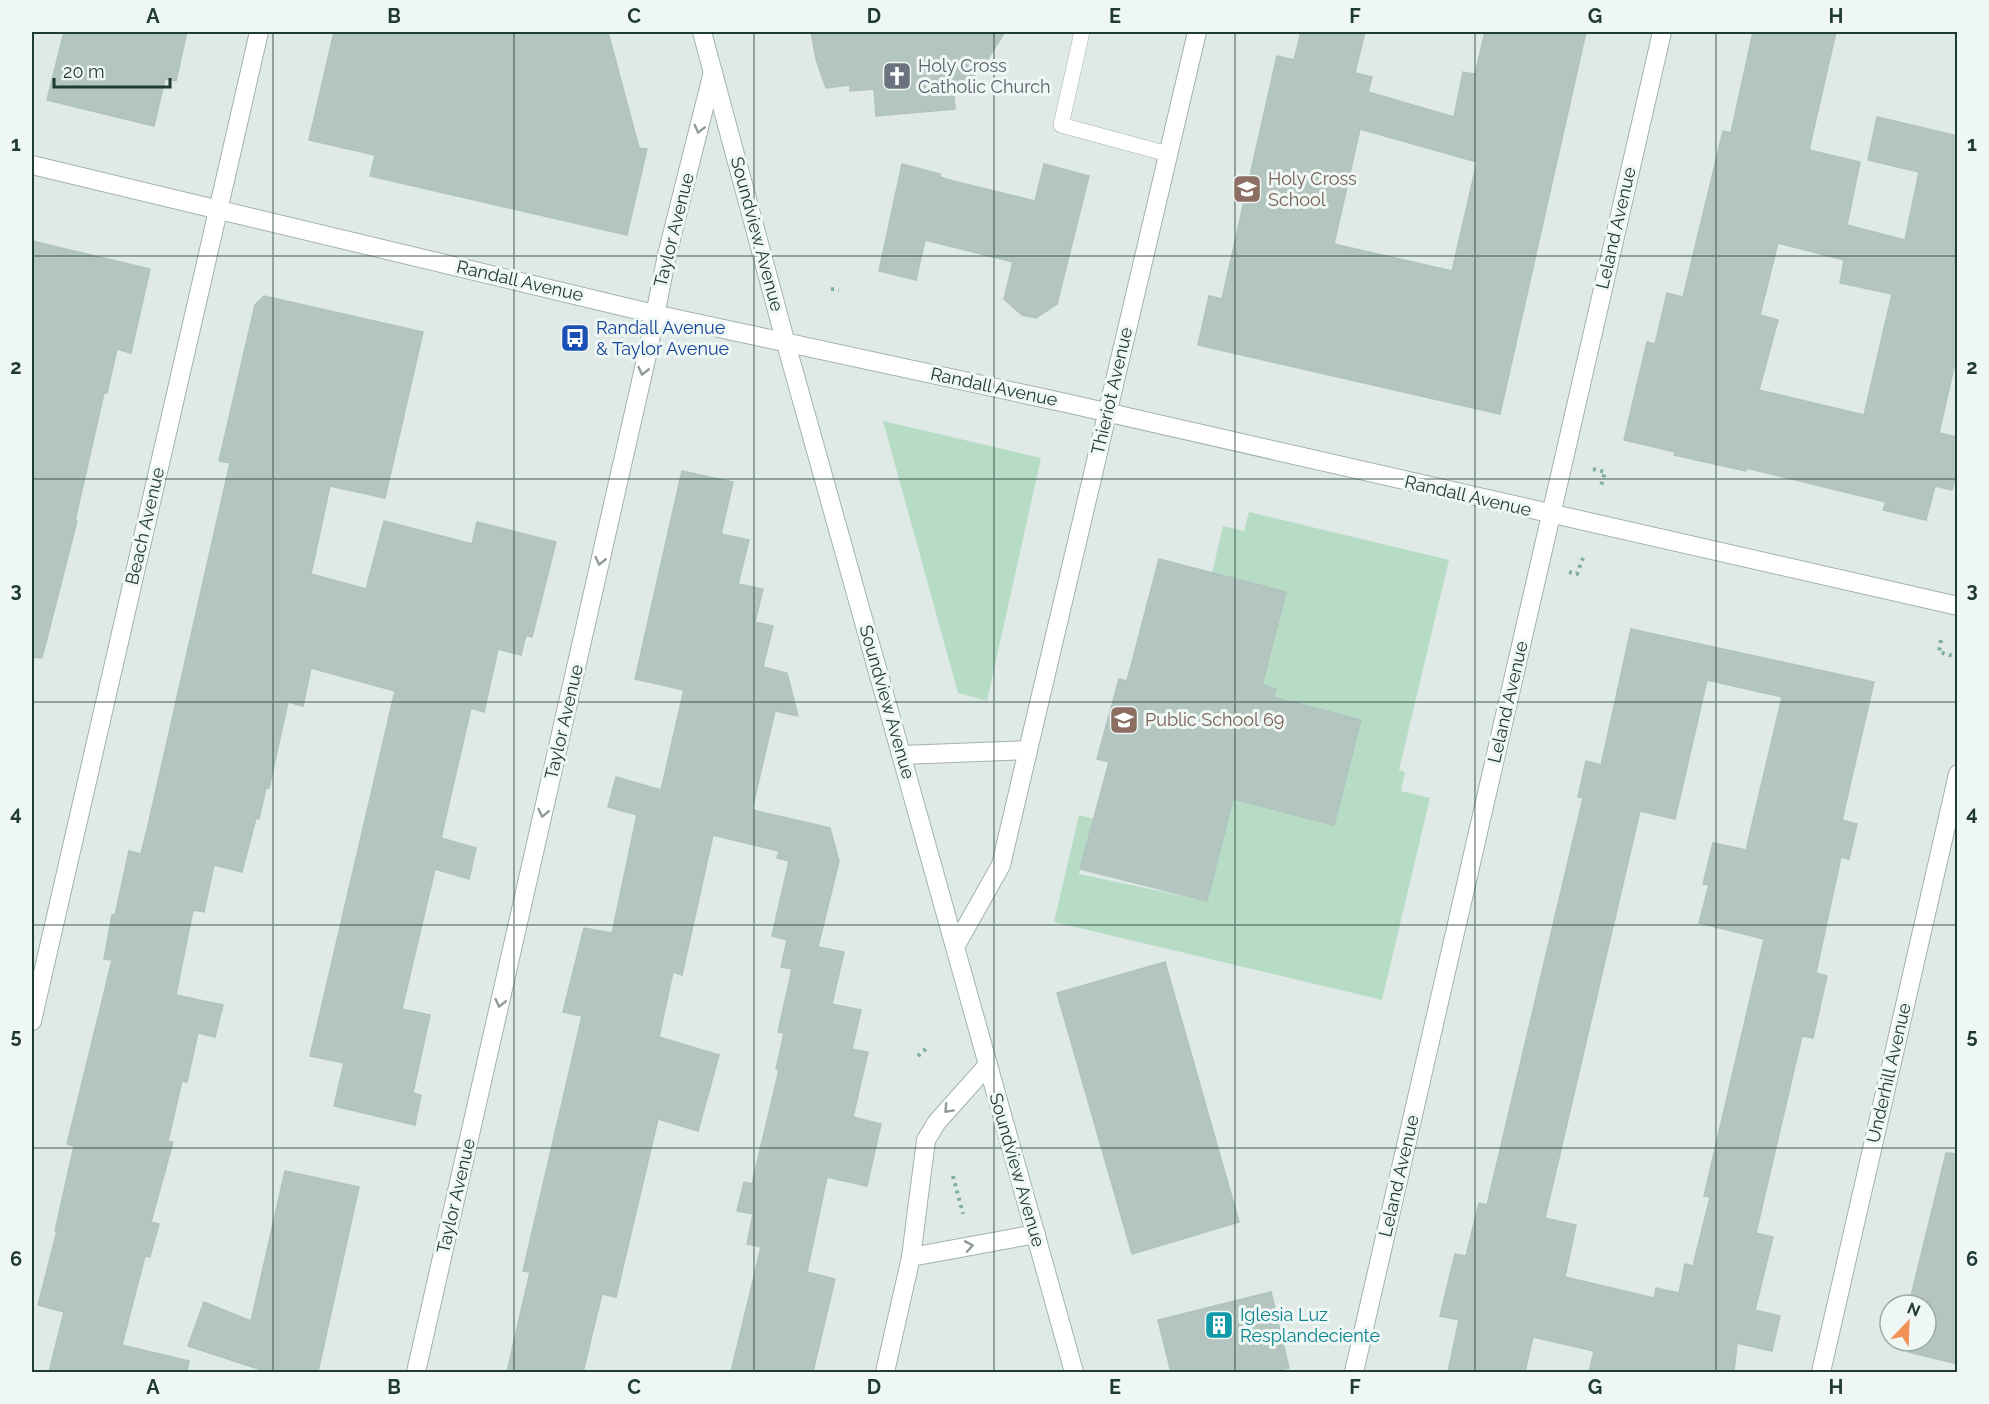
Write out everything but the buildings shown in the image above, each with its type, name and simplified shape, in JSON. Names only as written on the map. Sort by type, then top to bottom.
[{"type":"street","name":"Beach Avenue","points":[[32,1021],[259,32]]},
{"type":"street","name":"Soundview Avenue","points":[[702,32],[785,340],[1074,1372]]},
{"type":"street","name":"Thieriot Avenue","points":[[956,945],[1001,865],[1197,32]]},
{"type":"street","name":"Leland Avenue","points":[[1354,1372],[1662,32]]},
{"type":"street","name":"Taylor Avenue","points":[[416,1372],[647,355],[654,314],[713,72]]},
{"type":"street","name":"Randall Avenue","points":[[32,165],[654,314],[785,340],[1958,606]]},
{"type":"street","points":[[902,756],[1028,750]]},
{"type":"street","name":"Underhill Avenue","points":[[1821,1372],[1958,774]]},
{"type":"street","points":[[885,1372],[911,1257],[926,1140],[937,1122],[987,1066]]},
{"type":"street","points":[[911,1257],[1036,1234]]},
{"type":"lane","points":[[1082,32],[1061,125],[1168,154]]},
{"type":"path","points":[[831,289],[839,290]]},
{"type":"path","points":[[1593,469],[1605,472],[1601,486]]},
{"type":"path","points":[[1569,572],[1577,574],[1583,558]]},
{"type":"path","points":[[1941,640],[1939,652],[1953,656]]},
{"type":"path","points":[[918,1056],[928,1047]]},
{"type":"path","points":[[950,1166],[963,1214]]},
{"type":"green space","points":[[883,421],[1041,458],[987,701],[958,693]]},
{"type":"green space","points":[[1249,512],[1449,560],[1399,770],[1405,772],[1401,791],[1430,798],[1382,1000],[1054,922],[1079,815],[1094,819],[1079,874],[1207,901],[1233,799],[1333,825],[1273,697],[1276,689],[1262,685],[1286,593],[1212,573],[1223,526],[1244,531]]},
{"type":"place","name":"Holy Cross Catholic Church","points":[[897,76]]},
{"type":"place","name":"Holy Cross School","points":[[1247,189]]},
{"type":"place","name":"Randall Avenue & Taylor Avenue","points":[[575,338]]},
{"type":"place","name":"Public School 69","points":[[1124,720]]},
{"type":"place","name":"Iglesia Luz Resplandeciente","points":[[1219,1325]]}]
